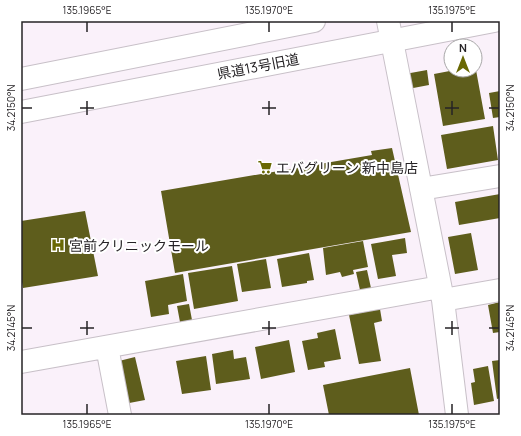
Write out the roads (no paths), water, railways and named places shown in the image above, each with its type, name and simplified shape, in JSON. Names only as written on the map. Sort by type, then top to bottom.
[{"type":"street","points":[[21,79],[314,21]]},
{"type":"street","name":"県道13号旧道","points":[[21,112],[390,30],[494,21]]},
{"type":"street","points":[[390,30],[441,294],[457,415]]},
{"type":"street","points":[[421,189],[500,176]]},
{"type":"street","points":[[21,362],[441,294],[500,290]]},
{"type":"street","points":[[107,347],[120,415]]},
{"type":"place","name":"エバグリーン 新中島店","points":[[265,167]]},
{"type":"place","name":"宮前クリニックモール","points":[[58,245]]}]
